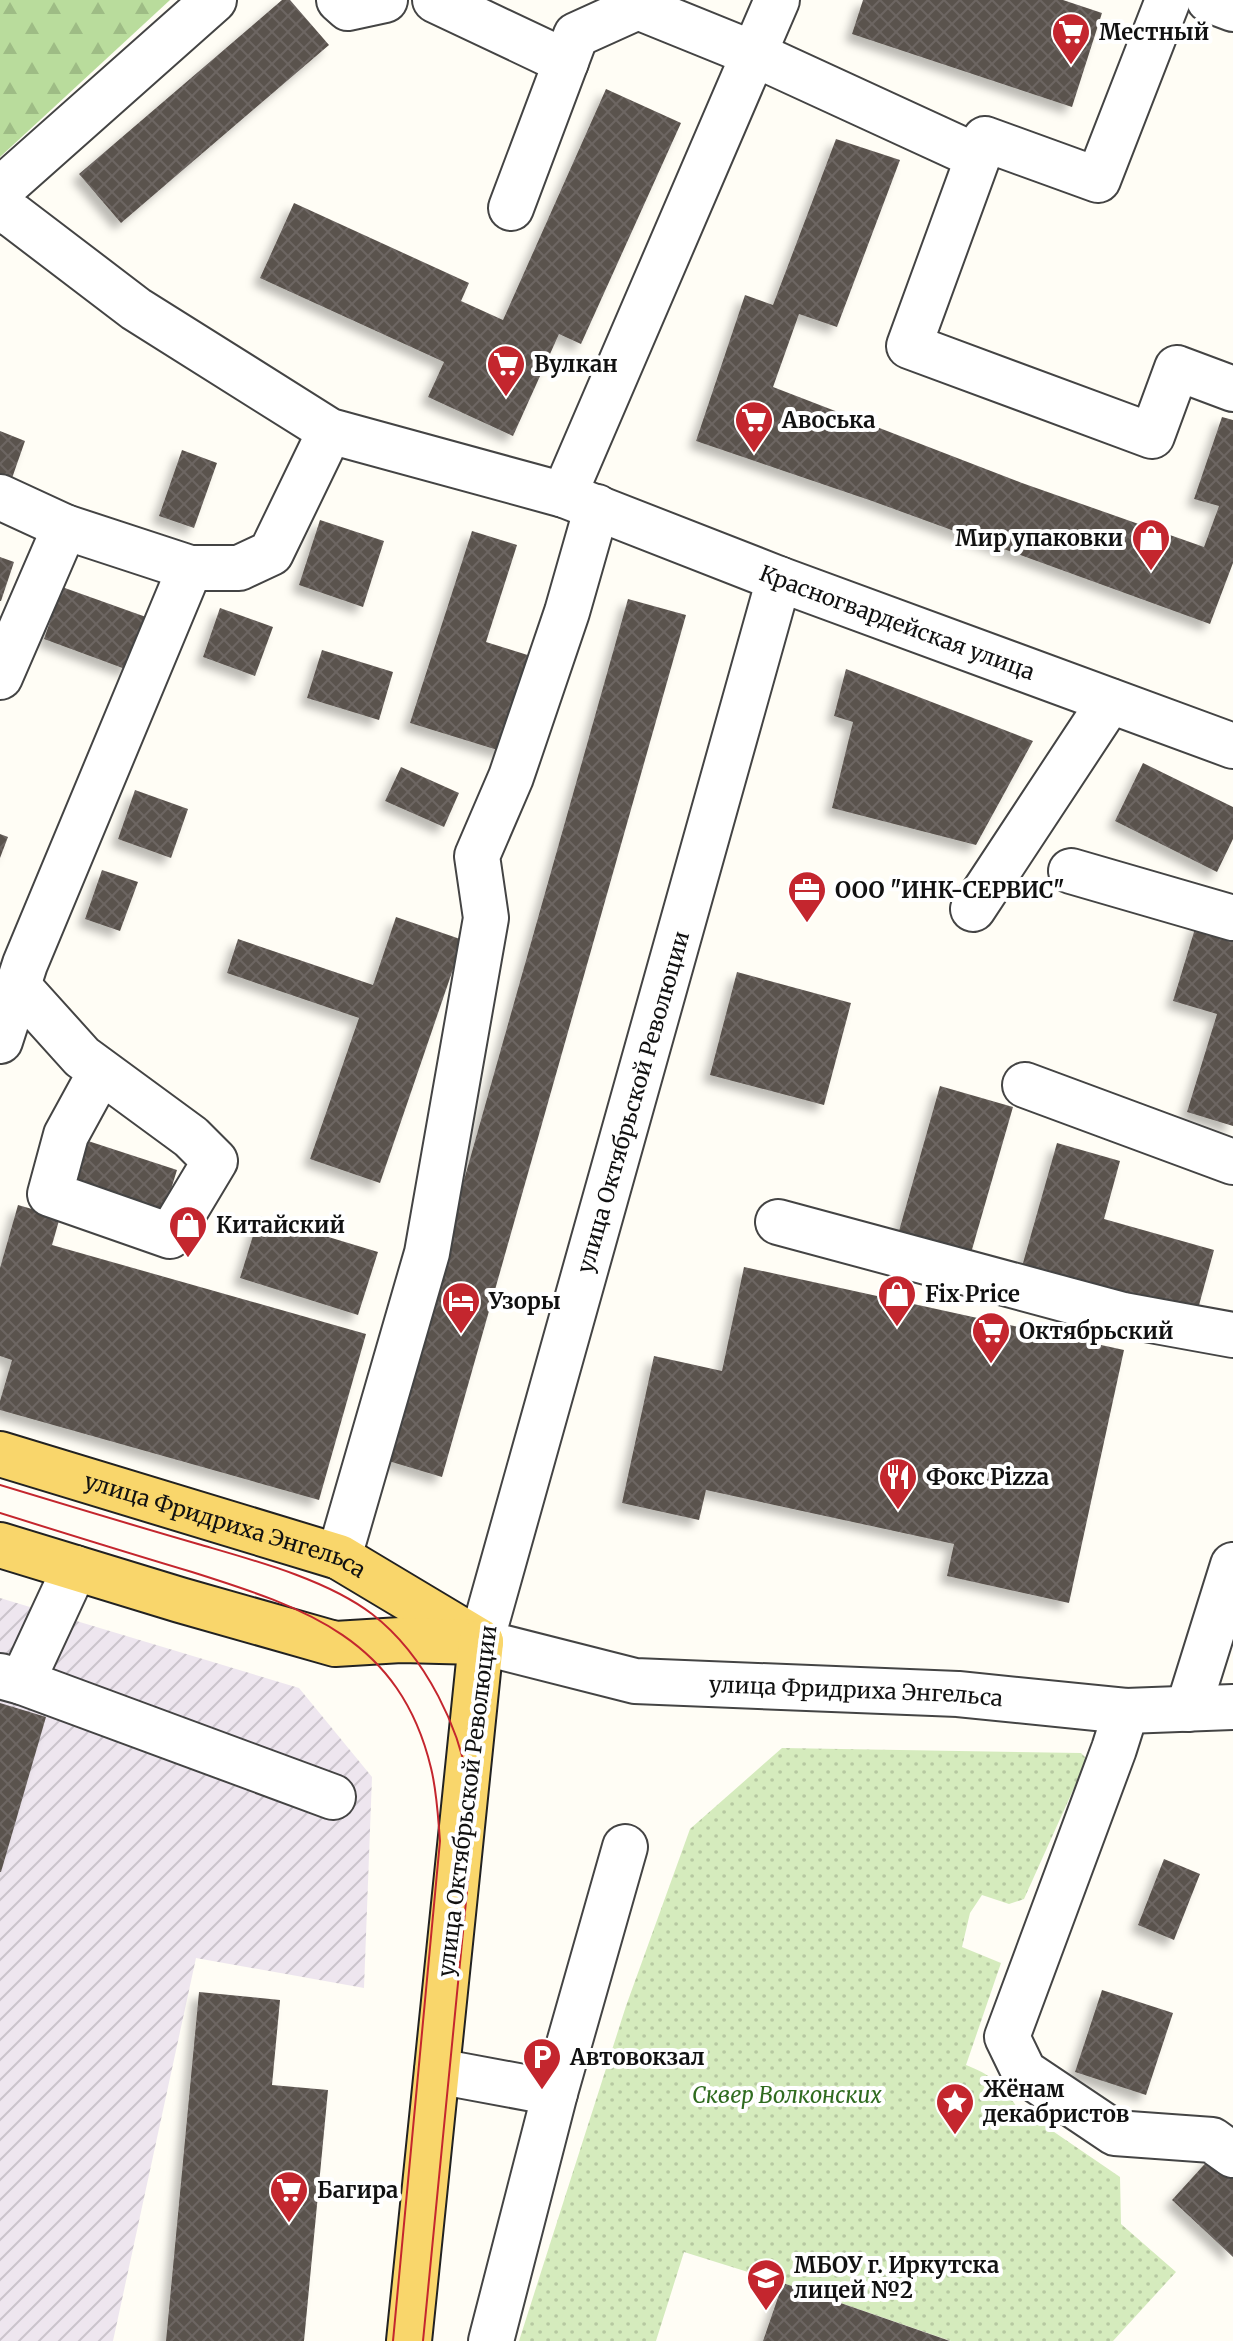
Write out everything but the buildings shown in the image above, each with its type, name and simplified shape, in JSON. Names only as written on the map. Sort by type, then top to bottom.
[{"type":"main road","name":"улица Фридриха Энгельса","points":[[0,1454],[339,1557],[481,1642]]},
{"type":"main road","name":"улица Фридриха Энгельса","points":[[0,1545],[335,1644],[401,1640],[481,1642]]},
{"type":"main road","name":"улица Октябрьской Революции","points":[[409,2341],[481,1642]]},
{"type":"street","points":[[0,190],[214,0]]},
{"type":"street","points":[[339,0],[348,8],[385,0]]},
{"type":"street","points":[[435,0],[566,62]]},
{"type":"street","points":[[339,1557],[427,1253],[486,918],[477,856],[511,777],[562,627],[580,501],[777,0]]},
{"type":"street","points":[[1168,0],[1098,180],[985,139],[909,346],[1152,436],[1177,368],[1233,389]]},
{"type":"street","points":[[1209,0],[1233,9]]},
{"type":"street","points":[[511,208],[576,35],[629,3],[754,54],[978,157]]},
{"type":"street","name":"Красногвардейская улица","points":[[0,208],[136,309],[330,431],[580,501],[779,579],[1233,745]]},
{"type":"street","points":[[0,497],[65,527],[190,568],[239,568],[271,553],[330,431]]},
{"type":"street","points":[[0,677],[65,527]]},
{"type":"street","points":[[0,1041],[18,986],[190,568]]},
{"type":"street","name":"улица Октябрьской Революции","points":[[481,1642],[779,579]]},
{"type":"street","points":[[973,909],[1110,701]]},
{"type":"street","points":[[1071,871],[1233,918]]},
{"type":"street","points":[[18,986],[82,1057],[101,1071]]},
{"type":"street","points":[[1025,1085],[1233,1162]]},
{"type":"street","points":[[778,1222],[1123,1315],[1233,1335]]},
{"type":"street","points":[[1188,1709],[1233,1565]]},
{"type":"street","points":[[75,1568],[11,1679],[333,1797]]},
{"type":"street","name":"улица Фридриха Энгельса","points":[[481,1642],[635,1681],[958,1694],[1126,1711],[1233,1707]]},
{"type":"street","points":[[1126,1711],[1007,2037],[1024,2072],[1115,2133],[1212,2140],[1233,2155]]},
{"type":"street","points":[[491,2341],[555,2093],[625,1847]]},
{"type":"street","points":[[437,2071],[555,2093]]},
{"type":"shaded area","points":[[0,1598],[299,1688],[372,1777],[364,1988],[196,1958],[113,2341],[0,2341]]},
{"type":"green space","points":[[0,0],[170,0],[0,157]]},
{"type":"green space","name":"Сквер Волконских","points":[[782,1748],[1081,1753],[1087,1759],[1024,1899],[1009,1904],[982,1895],[970,1913],[962,1947],[1001,1963],[966,2065],[995,2081],[1016,2106],[1120,2177],[1121,2224],[1176,2272],[1113,2341],[951,2341],[684,2252],[656,2341],[519,2341],[626,2006],[690,1829]]},
{"type":"tram line","points":[[0,1485],[265,1564],[333,1591],[372,1614],[391,1631],[409,1651],[438,1696],[450,1721],[466,1772],[472,1840],[423,2341]]},
{"type":"tram line","points":[[0,1513],[234,1585],[310,1616],[343,1635],[372,1659],[397,1688],[417,1724],[433,1777],[440,1841],[393,2341]]},
{"type":"place","name":"Местный","points":[[1071,66]]},
{"type":"place","name":"Вулкан","points":[[506,398]]},
{"type":"place","name":"Авоська","points":[[754,454]]},
{"type":"place","name":"Мир упаковки","points":[[1151,572]]},
{"type":"place","name":"ООО \"ИНК-СЕРВИС\"","points":[[807,924]]},
{"type":"place","name":"Китайский","points":[[188,1259]]},
{"type":"place","name":"Fix Price","points":[[897,1328]]},
{"type":"place","name":"Узоры","points":[[461,1335]]},
{"type":"place","name":"Октябрьский","points":[[991,1365]]},
{"type":"place","name":"Фокс Pizza","points":[[898,1511]]},
{"type":"place","name":"Автовокзал","points":[[542,2091]]},
{"type":"place","name":"Жёнам декабристов","points":[[955,2136]]},
{"type":"place","name":"Багира","points":[[289,2224]]},
{"type":"place","name":"МБОУ г. Иркутска лицей №2","points":[[766,2312]]}]
